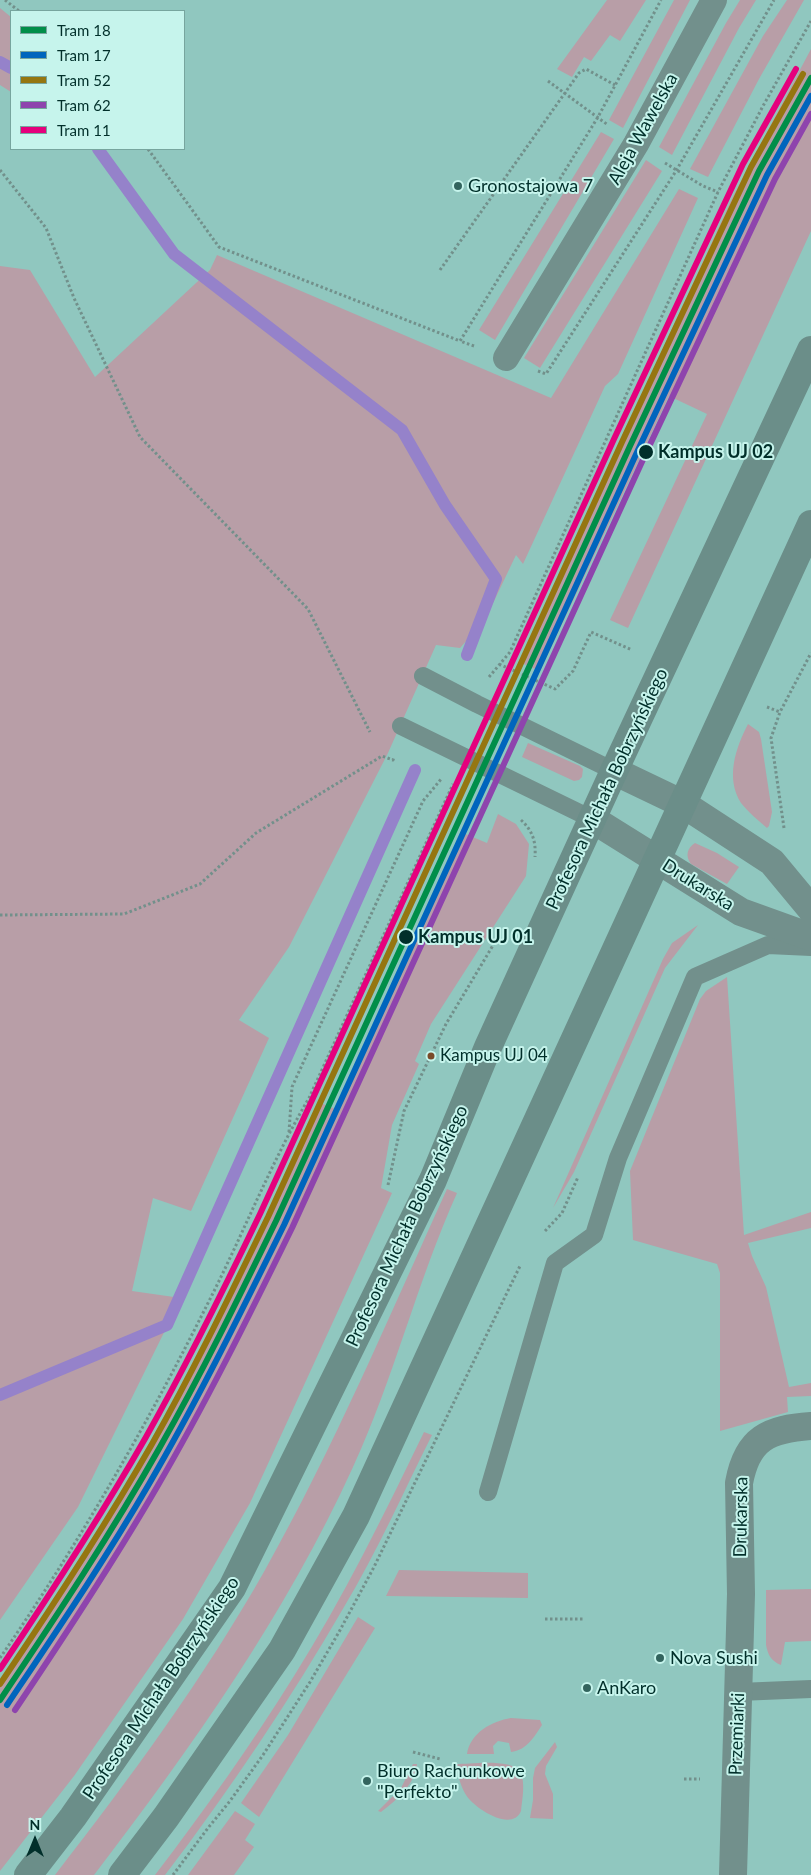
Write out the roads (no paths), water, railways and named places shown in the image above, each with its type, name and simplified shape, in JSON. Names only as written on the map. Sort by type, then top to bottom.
[{"type":"main road","name":"Profesora Michała Bobrzyńskiego","points":[[28,1875],[72,1817],[232,1588],[433,1180],[488,1048],[592,819],[811,350]]},
{"type":"main road","points":[[122,1875],[166,1817],[282,1650],[356,1516],[811,524]]},
{"type":"street","name":"Aleja Wawelska","points":[[506,358],[636,144],[714,0]]},
{"type":"street","points":[[614,771],[683,804],[772,862],[811,909]]},
{"type":"street","name":"Drukarska","points":[[592,819],[741,912],[811,937]]},
{"type":"street","name":"Drukarska","points":[[741,1594],[739,1483],[742,1467],[756,1443],[765,1437],[783,1429],[811,1426]]},
{"type":"street","name":"Przemiarki","points":[[733,1875],[741,1594]]},
{"type":"lane","points":[[423,676],[614,771]]},
{"type":"lane","points":[[401,726],[592,819]]},
{"type":"lane","points":[[488,1492],[555,1263],[594,1235],[618,1158],[695,977],[768,945],[811,947]]},
{"type":"lane","points":[[739,1692],[811,1689]]},
{"type":"waterway","points":[[0,62],[10,67]]},
{"type":"waterway","points":[[99,150],[174,254],[402,430],[445,505],[496,579],[467,655]]},
{"type":"waterway","points":[[0,1395],[167,1325],[415,770]]},
{"type":"tram line","name":"11","points":[[0,1669],[129,1467],[176,1382],[219,1298],[260,1214],[614,439],[743,164],[796,69]]},
{"type":"tram line","name":"52","points":[[0,1684],[78,1566],[134,1475],[183,1388],[226,1303],[268,1217],[622,442],[751,167],[803,74]]},
{"type":"tram line","name":"18","points":[[0,1700],[83,1575],[122,1512],[191,1391],[234,1306],[276,1221],[630,446],[759,171],[811,78]]},
{"type":"tram line","name":"17","points":[[7,1705],[98,1568],[149,1484],[202,1388],[252,1290],[284,1225],[638,450],[767,175],[811,96]]},
{"type":"tram line","name":"62","points":[[15,1710],[106,1572],[157,1487],[210,1391],[260,1294],[292,1228],[646,453],[775,179],[811,114]]},
{"type":"place","name":"Gronostajowa 7","points":[[458,186]]},
{"type":"place","name":"Kampus UJ 02","points":[[646,452]]},
{"type":"place","name":"Kampus UJ 01","points":[[406,937]]},
{"type":"place","name":"Kampus UJ 04","points":[[431,1056]]},
{"type":"place","name":"Nova Sushi","points":[[660,1658]]},
{"type":"place","name":"AnKaro","points":[[587,1688]]},
{"type":"place","name":"Biuro Rachunkowe \"Perfekto\"","points":[[367,1781]]}]
